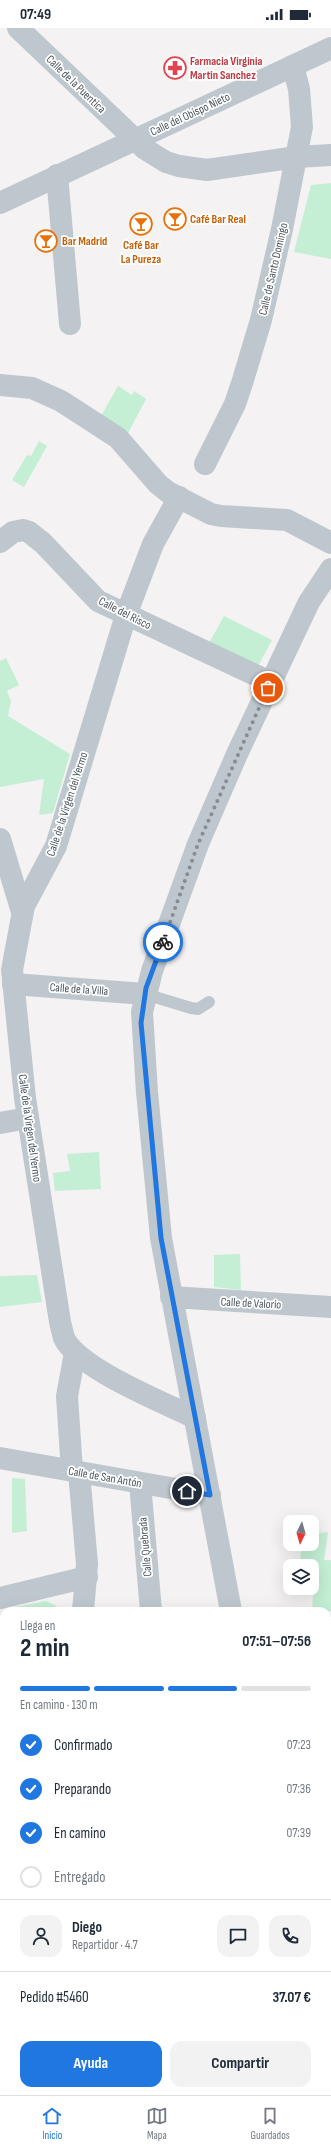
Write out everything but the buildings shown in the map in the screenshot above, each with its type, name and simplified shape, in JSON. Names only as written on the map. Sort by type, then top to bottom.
[{"type":"street","name":"Calle de la Puentica","points":[[18,28],[135,139]]},
{"type":"street","name":"Calle del Obispo Nieto","points":[[0,203],[331,48]]},
{"type":"street","name":"Calle de Santo Domingo","points":[[205,464],[235,404],[255,344],[279,242],[302,135],[302,114],[299,89],[293,66]]},
{"type":"street","name":"Calle del Obispo Nieto","points":[[135,139],[145,149],[166,162],[194,169],[208,170],[297,157],[331,155]]},
{"type":"street","points":[[57,175],[70,324]]},
{"type":"street","points":[[0,385],[32,388],[61,401],[81,413],[118,438],[158,484],[179,498],[217,516],[287,520],[331,543]]},
{"type":"street","name":"Calle de la Virgen del Yermo","points":[[179,498],[153,544],[126,615],[56,846],[22,912],[12,970],[12,984],[28,1118],[61,1327],[66,1342],[75,1353],[110,1376],[195,1418]]},
{"type":"street","name":"Calle del Risco","points":[[0,542],[17,531],[23,530],[33,534],[96,600],[270,682]]},
{"type":"street","points":[[230,1607],[171,1297],[160,1225],[141,1023],[145,994],[198,844],[270,682],[309,602],[331,570]]},
{"type":"street","points":[[0,839],[22,912]]},
{"type":"street","name":"Calle de la Villa","points":[[12,984],[145,994]]},
{"type":"street","points":[[0,1123],[28,1118]]},
{"type":"street","name":"Calle de Valorio","points":[[171,1297],[331,1307]]},
{"type":"street","points":[[75,1353],[67,1396],[87,1577],[83,1607]]},
{"type":"street","name":"Calle de San Antón","points":[[0,1458],[210,1495]]},
{"type":"street","name":"Calle Quebrada","points":[[140,1483],[151,1607]]},
{"type":"street","points":[[0,1598],[87,1577]]},
{"type":"lane","points":[[145,994],[198,1009],[209,1002]]},
{"type":"green space","points":[[331,183],[331,259],[294,252],[311,185]]},
{"type":"green space","points":[[118,386],[132,395],[134,391],[146,399],[127,435],[101,416]]},
{"type":"green space","points":[[39,441],[47,446],[24,487],[12,480],[27,455],[31,456]]},
{"type":"green space","points":[[224,616],[272,640],[256,670],[208,645]]},
{"type":"green space","points":[[6,658],[19,685],[7,691],[11,701],[8,716],[70,754],[53,813],[39,815],[44,779],[0,787],[0,661]]},
{"type":"green space","points":[[99,1152],[101,1189],[55,1191],[53,1173],[70,1171],[67,1154]]},
{"type":"green space","points":[[240,1254],[241,1290],[214,1287],[214,1255]]},
{"type":"green space","points":[[37,1275],[42,1302],[0,1307],[0,1276]]},
{"type":"green space","points":[[12,1478],[25,1479],[27,1531],[12,1533]]},
{"type":"green space","points":[[328,1532],[324,1560],[331,1560],[331,1607],[312,1607],[313,1595],[319,1595],[319,1559],[300,1559],[301,1551],[319,1551],[319,1533]]},
{"type":"green space","points":[[46,1601],[57,1607],[15,1607]]},
{"type":"way so far","points":[[163,942],[198,844],[237,754],[268,688]]},
{"type":"place","name":"Farmacia Virginia Martin Sanchez","points":[[175,68]]},
{"type":"place","name":"Café Bar Real","points":[[175,219]]},
{"type":"place","name":"Café Bar La Pureza","points":[[141,224]]},
{"type":"place","name":"Bar Madrid","points":[[46,241]]},
{"type":"route","points":[[163,942],[146,988],[141,1023],[161,1238],[170,1294],[210,1495],[187,1491]]}]
